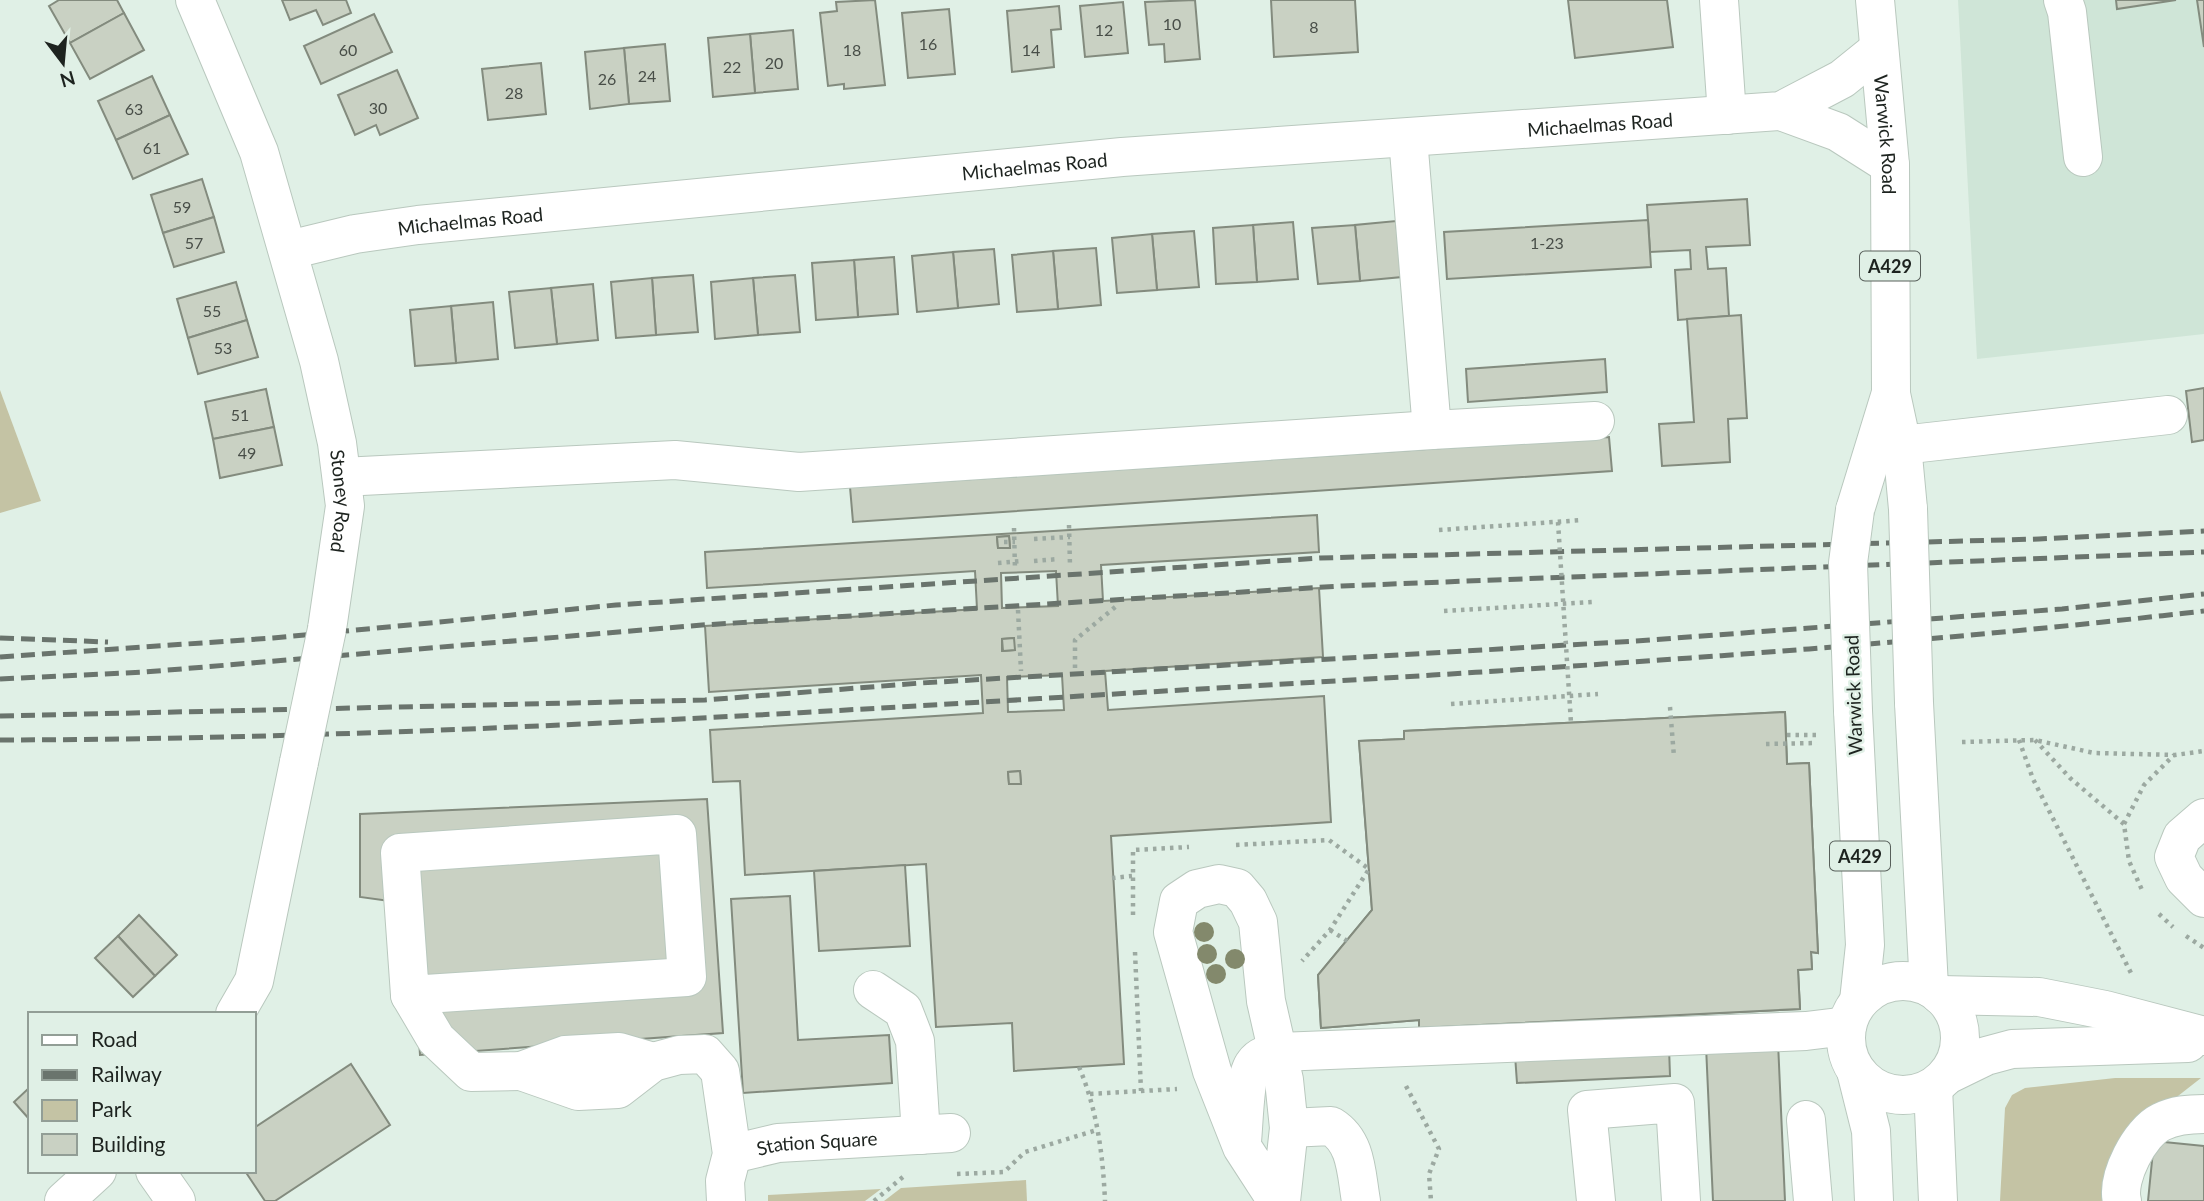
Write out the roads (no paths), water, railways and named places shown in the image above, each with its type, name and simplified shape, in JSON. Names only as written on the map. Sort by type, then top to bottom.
[{"type":"street","name":"Stoney Road","points":[[195,0],[259,152],[289,250],[319,361],[344,491],[327,629],[254,981],[236,1012]]},
{"type":"street","points":[[1718,0],[1727,115]]},
{"type":"street","name":"Warwick Road","points":[[1875,0],[1890,165],[1891,394],[1902,445],[1908,509],[1914,703],[1935,991],[1954,1012],[1959,1027],[1959,1051],[1940,1081],[1938,1201]]},
{"type":"street","points":[[2063,0],[2067,12],[2083,157]]},
{"type":"street","name":"Michaelmas Road","points":[[289,250],[355,234],[432,223],[1122,157],[1781,111],[1842,79],[1878,50]]},
{"type":"street","name":"Michaelmas Road","points":[[1781,111],[1838,132],[1890,165]]},
{"type":"street","points":[[1408,138],[1432,430]]},
{"type":"street","name":"Warwick Road","points":[[1874,1201],[1871,1131],[1856,1071],[1848,1052],[1865,945],[1848,563],[1856,510],[1891,394]]},
{"type":"street","points":[[1902,445],[2168,415]]},
{"type":"street","points":[[344,491],[675,460],[799,472],[1595,421]]},
{"type":"street","points":[[2204,818],[2182,837],[2174,858],[2183,878],[2204,898]]},
{"type":"street","points":[[410,995],[687,976],[677,834],[385,853],[410,995],[436,1039],[471,1072],[521,1071],[578,1091],[618,1089],[653,1062],[679,1055],[705,1054],[720,1071],[732,1154]]},
{"type":"street","points":[[1219,884],[1237,888],[1248,901],[1258,922],[1266,1000],[1279,1052],[1289,1128],[1279,1201],[1241,1147],[1212,1071],[1172,932],[1179,901],[1197,888],[1219,884]]},
{"type":"street","points":[[1241,1147],[1248,1073],[1264,1055],[1279,1052],[1853,1013],[1878,988],[1898,982],[1919,982],[1935,991],[2039,997],[2105,1010],[2204,1036]]},
{"type":"street","name":"Station Square","points":[[726,1201],[725,1181],[732,1154],[778,1143],[936,1134],[915,1041],[903,1010],[873,990]]},
{"type":"street","points":[[1856,1071],[1873,1087],[1899,1096],[1940,1081],[1986,1056],[2012,1049],[2204,1042]]},
{"type":"street","points":[[1596,1201],[1587,1110],[1675,1103],[1681,1201]]},
{"type":"street","points":[[2122,1201],[2120,1183],[2125,1169],[2148,1132],[2159,1123],[2179,1115],[2204,1114]]},
{"type":"street","points":[[1806,1121],[1813,1201]]},
{"type":"street","points":[[1289,1128],[1331,1126],[1345,1137],[1353,1154],[1361,1201]]},
{"type":"street","points":[[64,1201],[95,1173]]},
{"type":"street","points":[[156,1173],[176,1201]]},
{"type":"railway","points":[[0,657],[273,638],[616,605],[1320,558],[2039,539],[2204,531]]},
{"type":"railway","points":[[0,679],[145,672],[702,625],[1342,586],[2204,552]]},
{"type":"railway","points":[[0,716],[705,700],[921,683],[1636,641],[2062,609],[2204,594]]},
{"type":"railway","points":[[0,740],[424,731],[848,710],[1668,660],[1936,638],[2204,611]]},
{"type":"railway","points":[[0,638],[108,642]]}]
